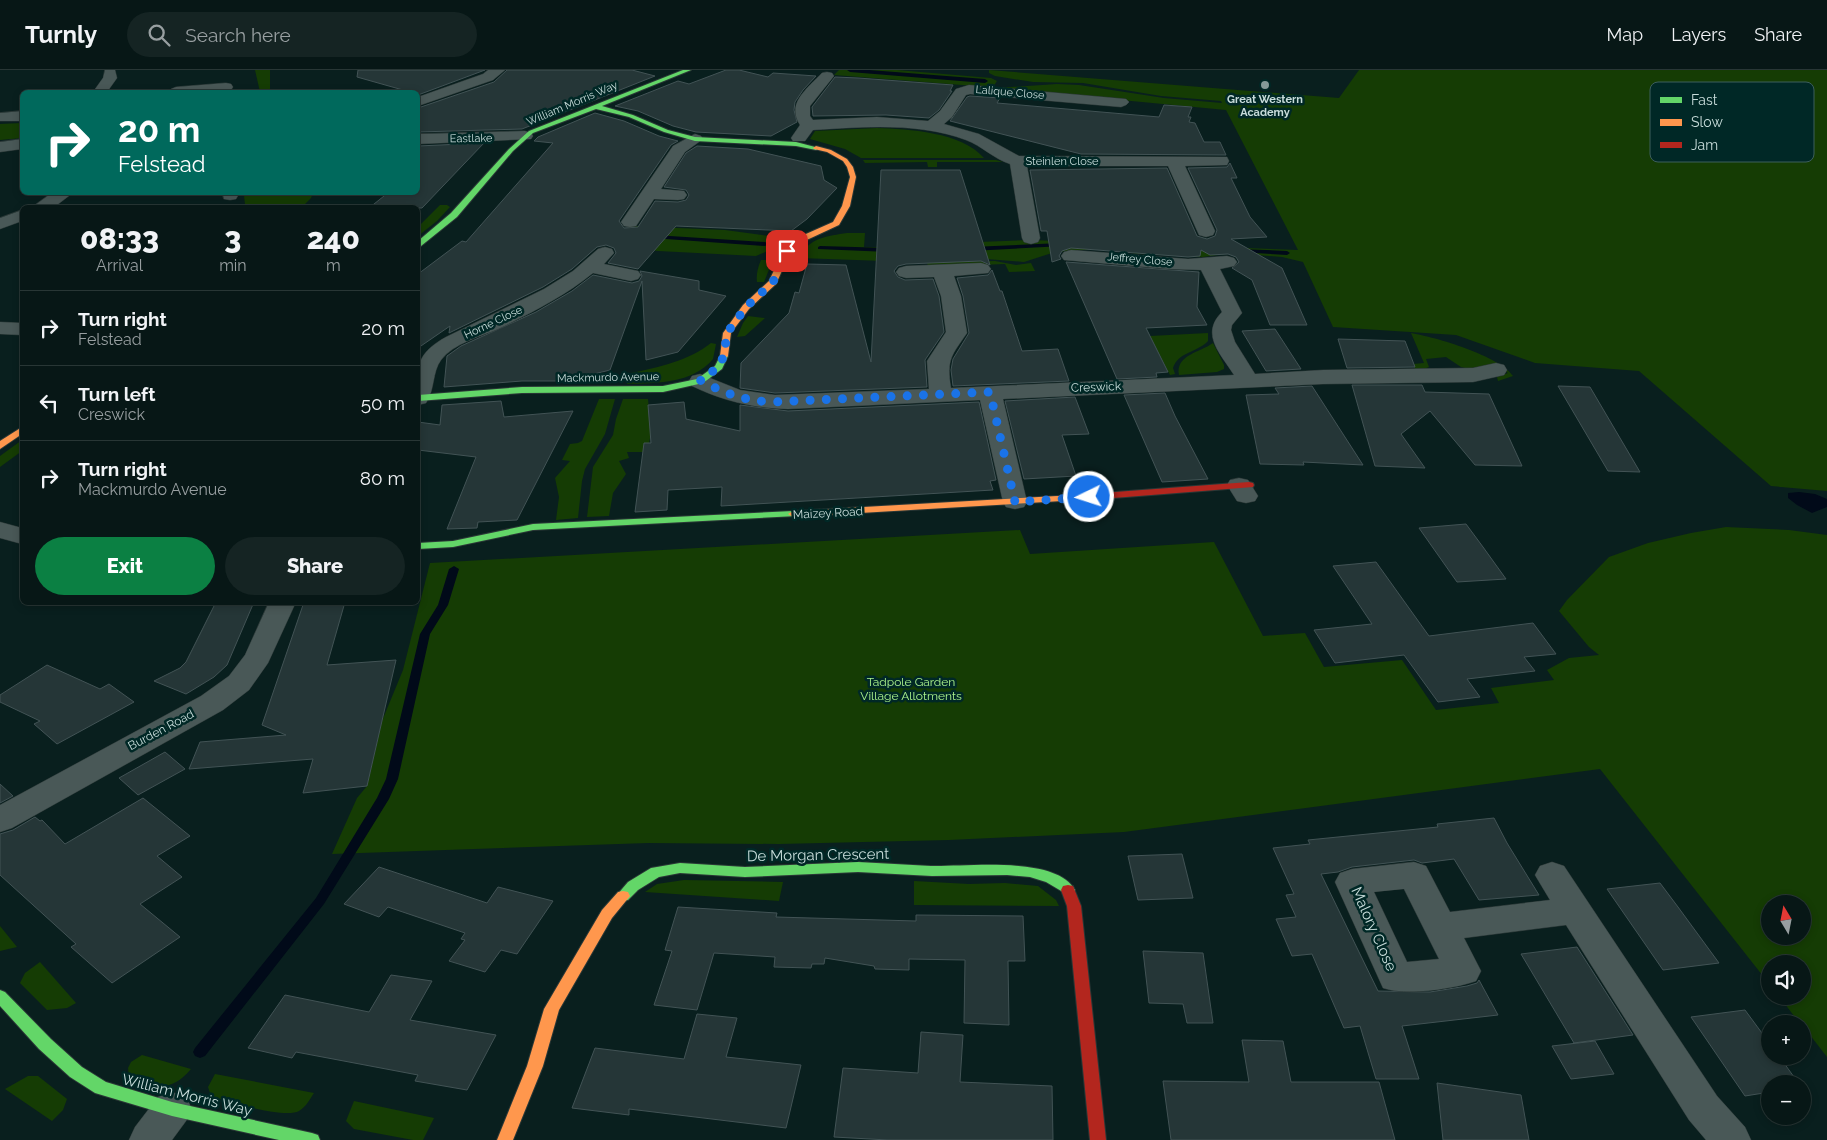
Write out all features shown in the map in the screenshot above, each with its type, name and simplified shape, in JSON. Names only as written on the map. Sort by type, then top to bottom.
[{"type":"street","points":[[420,101],[488,77],[498,70]]},
{"type":"street","name":"William Morris Way","points":[[420,242],[454,215],[525,136],[541,127],[688,70]]},
{"type":"street","points":[[101,90],[110,78],[110,73]]},
{"type":"street","points":[[796,144],[808,125],[802,116],[801,108],[827,76]]},
{"type":"street","points":[[189,90],[229,84]]},
{"type":"street","name":"Lalique Close","points":[[932,126],[946,114],[961,92],[965,90],[974,89],[1073,103],[1121,102]]},
{"type":"street","points":[[814,90],[830,92]]},
{"type":"street","name":"Mackmurdo Avenue","points":[[420,398],[522,390],[663,389],[700,380],[719,367],[724,355],[727,333],[746,307],[773,282],[787,251],[793,243],[836,223],[846,206],[853,177],[848,164],[829,151],[796,144],[696,139],[666,131],[631,116],[593,106]]},
{"type":"street","points":[[3,117],[20,116]]},
{"type":"street","name":"Steinlen Close","points":[[808,125],[877,122],[932,126],[973,137],[1009,158],[1018,161],[1221,160]]},
{"type":"street","name":"Eastlake","points":[[420,139],[525,136]]},
{"type":"street","points":[[630,222],[679,149],[696,139]]},
{"type":"street","points":[[0,147],[20,144]]},
{"type":"street","points":[[1018,161],[1031,238]]},
{"type":"street","points":[[1174,161],[1206,231]]},
{"type":"street","points":[[649,193],[678,195]]},
{"type":"street","points":[[45,205],[61,195]]},
{"type":"street","points":[[0,210],[20,215]]},
{"type":"street","points":[[0,224],[20,216]]},
{"type":"street","name":"Jeffrey Close","points":[[1071,256],[1217,264],[1232,308],[1232,313],[1223,322],[1224,340],[1248,380]]},
{"type":"street","name":"Horne Close","points":[[420,391],[426,369],[435,354],[456,340],[544,298],[598,260],[632,275]]},
{"type":"street","points":[[906,272],[981,269]]},
{"type":"street","points":[[941,394],[936,366],[939,357],[958,333],[951,296],[942,271]]},
{"type":"street","points":[[0,328],[20,330]]},
{"type":"street","name":"Creswick","points":[[700,380],[730,396],[759,402],[788,402],[1341,376],[1472,375],[1496,370]]},
{"type":"street","points":[[990,392],[1015,502]]},
{"type":"street","name":"Maizey Road","points":[[420,546],[453,544],[533,528],[1244,489]]},
{"type":"street","points":[[0,530],[20,535]]},
{"type":"street","name":"Burden Road","points":[[0,820],[212,703],[238,683],[258,656],[282,605]]},
{"type":"street","name":"De Morgan Crescent","points":[[505,1140],[535,1066],[552,1009],[607,914],[633,886],[656,872],[680,868],[745,872],[858,867],[932,871],[1007,870],[1030,872],[1051,878],[1069,891],[1074,906],[1098,1140]]},
{"type":"street","points":[[1552,875],[1703,1108],[1731,1140]]},
{"type":"street","points":[[1441,927],[1575,910]]},
{"type":"street","name":"William Morris Way","points":[[0,996],[45,1044],[76,1072],[101,1088],[172,1109],[312,1140]]},
{"type":"street","points":[[149,1140],[172,1109]]},
{"type":"green space","points":[[255,70],[270,70],[270,90],[260,90]]},
{"type":"green space","points":[[839,70],[897,70],[991,78],[997,81],[993,87],[988,87],[834,75]]},
{"type":"green space","points":[[989,70],[1339,98],[1359,70],[1827,70],[1827,491],[1771,486],[1639,371],[1535,363],[1456,335],[1333,327],[1303,262],[1282,257],[1232,253],[1203,257],[1140,254],[1098,249],[1055,252],[1024,262],[986,259],[978,242],[1030,240],[1298,250],[1226,110],[996,88],[1057,84],[1079,85],[1164,98],[1222,103],[1221,101],[1161,96],[1083,83],[1033,82],[995,76],[989,73]]},
{"type":"green space","points":[[20,123],[20,138],[0,140],[0,124]]},
{"type":"green space","points":[[877,128],[904,129],[949,137],[974,149],[984,158],[861,158],[845,149],[810,139],[815,131]]},
{"type":"green space","points":[[863,160],[996,160],[1003,162],[937,162],[937,167],[928,167],[927,162],[865,163]]},
{"type":"green space","points":[[312,195],[304,205],[243,205],[245,204],[244,196]]},
{"type":"green space","points":[[440,205],[450,207],[437,221],[420,234],[420,225]]},
{"type":"green space","points":[[630,226],[725,230],[784,238],[772,249],[756,256],[658,251],[611,245]]},
{"type":"green space","points":[[847,233],[865,233],[864,247],[894,247],[884,261],[799,258],[807,246],[813,242],[825,237]]},
{"type":"green space","points":[[761,260],[773,260],[764,282],[757,282],[757,276]]},
{"type":"green space","points":[[995,261],[1016,265],[1031,263],[1035,271],[1009,272],[1005,264],[928,267],[927,262]]},
{"type":"green space","points":[[748,316],[765,318],[745,336],[737,337],[743,323]]},
{"type":"green space","points":[[1208,333],[1208,341],[1179,359],[1173,368],[1175,374],[1170,375],[1150,336]]},
{"type":"green space","points":[[1411,333],[1466,348],[1495,361],[1513,376],[1498,381],[1497,377],[1508,373],[1495,365],[1469,369],[1461,367],[1446,357],[1426,359],[1429,367],[1416,372],[1413,364],[1424,363]]},
{"type":"green space","points":[[711,343],[716,344],[713,359],[695,373],[684,378],[661,382],[627,384],[631,373],[683,359]]},
{"type":"green space","points":[[1213,343],[1224,365],[1224,369],[1217,372],[1179,375],[1179,368],[1185,358]]},
{"type":"green space","points":[[599,399],[615,399],[605,434],[585,469],[578,518],[556,520],[559,497],[555,478],[570,461],[562,460],[570,444],[582,441]]},
{"type":"green space","points":[[623,399],[648,399],[651,433],[649,443],[644,444],[643,452],[627,452],[629,458],[619,461],[626,474],[613,493],[609,516],[587,517],[593,467],[613,435]]},
{"type":"green space","points":[[20,441],[20,452],[0,467],[0,456]]},
{"type":"green space","name":"Tadpole Garden Village Allotments","points":[[1726,527],[1789,530],[1827,535],[1827,1057],[1811,1036],[1811,1015],[1793,1015],[1786,1005],[1811,1005],[1811,955],[1761,955],[1761,974],[1600,769],[1124,832],[949,840],[779,844],[648,843],[332,854],[357,798],[367,786],[382,721],[403,670],[430,563],[1020,530],[1030,554],[1214,542],[1263,636],[1305,633],[1324,667],[1402,660],[1436,710],[1499,703],[1491,688],[1554,680],[1547,670],[1569,658],[1599,655],[1589,647],[1559,611],[1567,600],[1609,557],[1648,543]]},
{"type":"green space","points":[[684,880],[783,882],[779,901],[645,892],[657,884]]},
{"type":"green space","points":[[914,881],[969,884],[1005,883],[1038,886],[1056,900],[1059,906],[914,905]]},
{"type":"green space","points":[[0,926],[17,947],[0,951]]},
{"type":"green space","points":[[40,962],[76,1003],[67,1008],[47,1010],[20,983],[25,973]]},
{"type":"green space","points":[[142,1055],[191,1069],[177,1082],[162,1086],[129,1077],[128,1068],[131,1062]]},
{"type":"green space","points":[[215,1074],[314,1093],[306,1105],[299,1111],[282,1113],[269,1111],[211,1096],[208,1087]]},
{"type":"green space","points":[[28,1076],[38,1076],[67,1099],[63,1110],[52,1121],[5,1089]]},
{"type":"green space","points":[[354,1101],[434,1118],[423,1140],[413,1140],[354,1129],[346,1121]]},
{"type":"water","points":[[1788,493],[1815,494],[1827,499],[1827,507],[1812,513],[1788,498]]},
{"type":"building","points":[[358,70],[485,70],[420,94],[420,90],[403,90],[357,77]]},
{"type":"building","points":[[507,70],[632,70],[655,76],[522,129],[420,132],[420,107],[494,82]]},
{"type":"building","points":[[726,70],[739,70],[768,77],[773,73],[816,76],[795,102],[794,110],[797,122],[771,136],[696,132],[673,126],[638,111],[615,106],[678,81],[689,84]]},
{"type":"building","points":[[835,77],[953,85],[950,91],[952,91],[939,110],[929,118],[886,115],[813,116],[812,107]]},
{"type":"building","points":[[967,97],[1000,98],[997,103],[1159,117],[1164,105],[1192,107],[1188,117],[1191,117],[1189,122],[1195,123],[1204,142],[1220,142],[1226,155],[1081,154],[950,121]]},
{"type":"building","points":[[595,113],[624,121],[659,136],[678,141],[671,145],[619,221],[624,228],[638,227],[655,201],[678,202],[686,200],[689,195],[686,190],[664,187],[686,153],[697,146],[748,149],[821,166],[824,180],[837,188],[807,219],[791,231],[676,226],[638,269],[608,263],[616,253],[614,248],[606,245],[597,247],[572,269],[543,287],[449,333],[450,326],[420,347],[420,272],[462,241],[466,242],[553,143],[534,141],[538,137]]},
{"type":"building","points":[[484,143],[422,208],[420,208],[420,205],[373,205],[385,195],[420,195],[420,146]]},
{"type":"building","points":[[1230,163],[1237,178],[1231,178],[1250,217],[1267,237],[1231,239],[1282,268],[1307,325],[1270,325],[1252,280],[1232,268],[1239,262],[1236,257],[1228,254],[1210,255],[1201,250],[1200,256],[1188,257],[1071,248],[1062,251],[1059,256],[1061,259],[1052,262],[1047,231],[1041,231],[1030,170],[1167,168],[1197,236],[1207,239],[1215,236],[1217,230],[1188,168],[1227,167]]},
{"type":"building","points":[[881,170],[960,170],[990,265],[981,261],[906,264],[898,266],[894,271],[898,277],[905,280],[933,279],[939,296],[944,332],[925,360],[927,387],[775,393],[740,388],[741,363],[789,313],[795,292],[799,293],[807,264],[846,265],[871,362]]},
{"type":"building","points":[[1066,262],[1199,272],[1197,307],[1207,325],[1146,328],[1168,372],[1156,373],[1157,377],[1117,379]]},
{"type":"building","points":[[992,270],[1000,291],[1002,291],[1022,351],[1058,349],[1069,381],[953,386],[951,370],[953,359],[969,333],[963,296],[957,278],[988,275]]},
{"type":"building","points":[[640,271],[699,281],[699,290],[726,296],[678,352],[646,360],[642,281],[610,370],[566,381],[522,381],[444,387],[447,356],[461,346],[536,312],[572,291],[593,275],[632,283],[639,281],[642,276]]},
{"type":"building","points":[[1275,329],[1301,369],[1266,371],[1242,331]]},
{"type":"building","points":[[1338,339],[1405,341],[1415,367],[1347,368]]},
{"type":"building","points":[[1352,385],[1422,385],[1425,392],[1489,394],[1522,466],[1475,465],[1430,411],[1401,434],[1425,468],[1375,466]]},
{"type":"building","points":[[1312,386],[1363,465],[1303,462],[1304,465],[1260,464],[1246,395],[1279,394],[1275,388]]},
{"type":"building","points":[[1558,386],[1590,387],[1640,472],[1608,471]]},
{"type":"building","points":[[1165,393],[1208,479],[1162,482],[1124,395]]},
{"type":"building","points":[[1075,397],[1089,434],[1062,435],[1076,476],[1024,479],[1005,401]]},
{"type":"building","points":[[501,401],[504,417],[573,411],[517,520],[478,522],[477,528],[447,529],[476,457],[420,450],[420,422],[440,425],[442,405]]},
{"type":"building","points":[[684,402],[686,419],[740,431],[740,405],[788,411],[979,402],[996,480],[990,481],[993,490],[721,506],[722,487],[668,490],[667,510],[635,512],[644,443],[651,443],[648,405]]},
{"type":"building","points":[[1466,524],[1506,579],[1457,582],[1419,528]]},
{"type":"building","points":[[1376,562],[1429,636],[1533,623],[1556,654],[1524,657],[1535,671],[1467,679],[1480,697],[1438,702],[1404,655],[1335,663],[1314,630],[1372,624],[1333,566]]},
{"type":"building","points":[[214,605],[253,605],[227,665],[214,677],[186,694],[154,681],[180,668],[186,662]]},
{"type":"building","points":[[303,605],[344,605],[327,665],[396,660],[367,786],[303,793],[313,759],[189,769],[200,742],[286,735],[262,725]]},
{"type":"building","points":[[47,665],[100,689],[109,684],[134,702],[57,744],[34,724],[40,721],[0,702],[0,695]]},
{"type":"building","points":[[165,752],[185,769],[138,795],[119,778]]},
{"type":"building","points":[[0,784],[13,796],[0,803]]},
{"type":"building","points":[[143,798],[190,836],[157,856],[182,877],[140,904],[180,937],[112,983],[71,947],[76,944],[0,875],[0,834],[13,830],[35,817],[40,821],[42,820],[65,844]]},
{"type":"building","points":[[1494,818],[1539,895],[1479,900],[1454,859],[1422,863],[1414,860],[1352,867],[1338,872],[1321,874],[1378,991],[1430,992],[1467,986],[1477,983],[1479,980],[1498,1015],[1402,1026],[1419,1079],[1376,1079],[1360,1026],[1344,1028],[1312,954],[1292,956],[1276,919],[1296,917],[1286,895],[1294,894],[1273,848],[1310,844],[1308,840],[1438,827],[1437,824]]},
{"type":"building","points":[[1182,854],[1193,898],[1138,900],[1128,856]]},
{"type":"building","points":[[379,867],[487,903],[498,887],[553,901],[517,954],[501,950],[485,972],[449,961],[465,940],[461,939],[465,933],[388,907],[379,917],[344,904]]},
{"type":"building","points":[[1660,883],[1719,963],[1663,970],[1607,889]]},
{"type":"building","points":[[678,907],[777,913],[776,917],[916,921],[916,915],[1023,916],[1025,961],[1008,961],[1009,1025],[964,1023],[965,960],[909,959],[909,970],[875,969],[874,966],[825,958],[824,964],[812,964],[811,968],[774,967],[775,957],[714,953],[697,1010],[654,1005],[672,951],[665,950]]},
{"type":"building","points":[[1577,947],[1633,1035],[1574,1043],[1521,954]]},
{"type":"building","points":[[1143,951],[1203,953],[1213,1023],[1187,1023],[1183,1004],[1149,1003]]},
{"type":"building","points":[[391,975],[432,981],[410,1020],[496,1035],[467,1090],[415,1081],[418,1075],[296,1052],[292,1058],[248,1048],[285,995],[369,1012]]},
{"type":"building","points":[[1745,1010],[1761,1032],[1761,1065],[1785,1065],[1793,1075],[1761,1075],[1761,1093],[1745,1096],[1691,1017]]},
{"type":"building","points":[[697,1014],[737,1018],[726,1057],[801,1065],[786,1128],[629,1109],[629,1115],[572,1108],[595,1048],[684,1059]]},
{"type":"building","points":[[921,1032],[963,1035],[960,1082],[1052,1086],[1053,1140],[888,1140],[834,1137],[843,1068],[918,1073]]},
{"type":"building","points":[[1242,1040],[1283,1041],[1291,1082],[1379,1082],[1395,1140],[1171,1140],[1163,1081],[1249,1082]]},
{"type":"building","points":[[1595,1041],[1614,1074],[1571,1079],[1552,1046]]},
{"type":"building","points":[[1437,1083],[1521,1095],[1529,1140],[1443,1140]]},
{"type":"waterway","points":[[850,70],[985,81]]},
{"type":"waterway","points":[[654,237],[765,244]]},
{"type":"waterway","points":[[971,249],[1061,245]]},
{"type":"waterway","points":[[820,248],[889,250]]},
{"type":"waterway","points":[[1240,251],[1287,253]]},
{"type":"waterway","points":[[200,1052],[320,901],[383,799],[392,779],[425,634],[443,605],[454,569]]},
{"type":"traffic: fast","points":[[420,242],[454,215],[511,150],[531,132],[688,70]]},
{"type":"traffic: fast","points":[[593,106],[631,116],[666,131],[695,139],[796,144],[816,148]]},
{"type":"traffic: fast","points":[[420,398],[522,390],[663,389],[700,381],[719,367],[724,356]]},
{"type":"traffic: fast","points":[[420,546],[453,544],[533,527],[793,514]]},
{"type":"traffic: fast","points":[[623,896],[633,886],[656,872],[680,868],[745,872],[858,867],[932,871],[1007,870],[1030,872],[1051,878],[1068,890]]},
{"type":"traffic: fast","points":[[0,996],[45,1044],[76,1072],[101,1088],[172,1109],[312,1140]]},
{"type":"traffic: slow","points":[[724,356],[727,333],[746,307],[773,282],[787,251],[793,243],[836,223],[846,206],[853,177],[850,167],[845,160],[829,151],[816,148]]},
{"type":"traffic: slow","points":[[0,446],[20,431]]},
{"type":"traffic: slow","points":[[793,514],[1075,498]]},
{"type":"traffic: slow","points":[[505,1140],[535,1066],[552,1009],[607,914],[623,896]]},
{"type":"traffic: jam","points":[[1075,498],[1249,485]]},
{"type":"traffic: jam","points":[[1068,890],[1074,906],[1098,1140]]},
{"type":"place","name":"Great Western Academy","points":[[1265,85]]},
{"type":"route","points":[[787,251],[773,282],[746,307],[727,333],[724,355],[719,367],[700,380],[730,396],[759,402],[990,392],[1015,502],[1089,497]]}]
